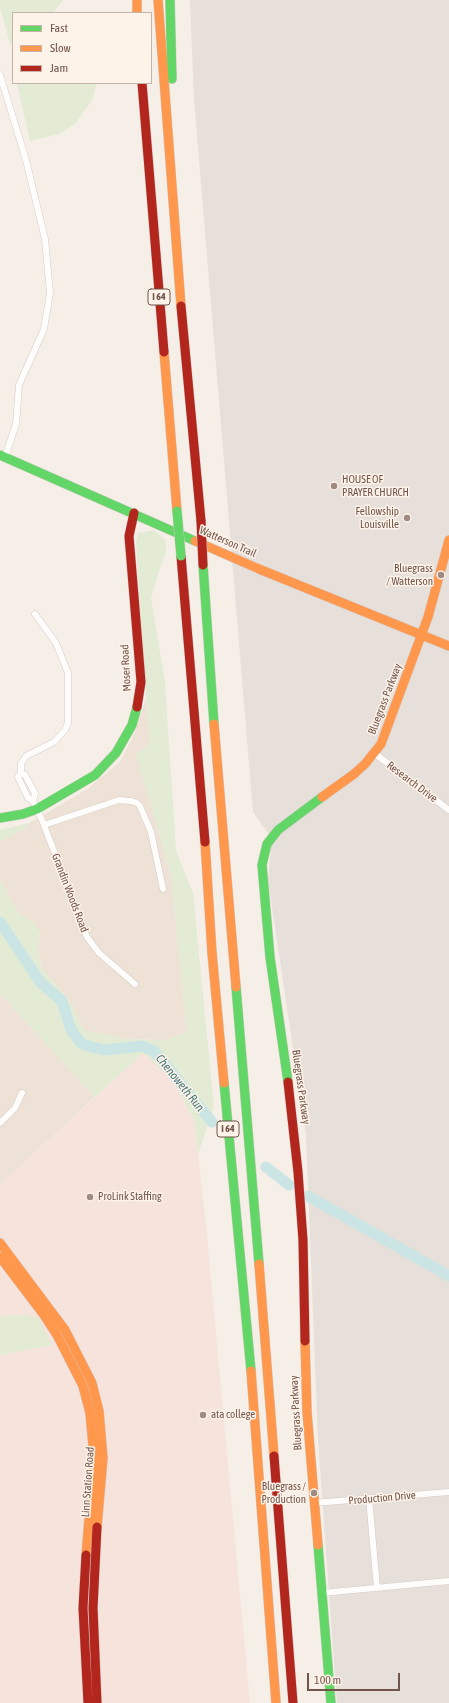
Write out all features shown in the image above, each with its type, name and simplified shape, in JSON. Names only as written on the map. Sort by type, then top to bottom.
[{"type":"main road","points":[[137,0],[138,12]]},
{"type":"main road","name":"I 64","points":[[158,0],[175,235],[201,521],[219,796],[245,1087],[294,1703]]},
{"type":"main road","points":[[170,0],[175,235]]},
{"type":"main road","name":"I 64","points":[[142,84],[204,819],[212,953],[253,1392],[276,1703]]},
{"type":"main road","name":"Watterson Trail","points":[[3,456],[289,581],[449,646]]},
{"type":"main road","name":"Moser Road","points":[[0,818],[23,814],[35,805],[95,775],[123,744],[135,717],[140,700],[140,682],[129,536],[134,513]]},
{"type":"main road","name":"Bluegrass Parkway","points":[[331,1703],[307,1410],[304,1240],[289,1085],[270,957],[262,865],[268,844],[278,830],[354,774],[374,753],[388,730],[421,635],[438,582],[449,540]]},
{"type":"main road","name":"Linn Station Road","points":[[0,1243],[65,1330],[84,1364],[92,1383],[99,1411],[103,1458],[97,1524],[93,1608],[97,1703]]},
{"type":"main road","name":"Linn Station Road","points":[[0,1257],[44,1315],[61,1342],[83,1386],[90,1413],[94,1457],[87,1534],[84,1608],[88,1703]]},
{"type":"street","points":[[0,75],[26,160],[45,239],[50,293],[44,329],[19,386],[16,424],[3,456]]},
{"type":"street","name":"Grandin Woods Road","points":[[35,614],[56,643],[68,673],[68,723],[65,730],[54,742],[26,756],[21,764],[21,773],[25,775],[35,793],[35,805],[86,937],[99,953],[135,984]]},
{"type":"street","name":"Research Drive","points":[[374,753],[449,810]]},
{"type":"street","points":[[44,825],[119,800],[131,801],[137,804],[140,806],[151,832],[163,889]]},
{"type":"street","points":[[0,1123],[15,1108],[22,1093]]},
{"type":"street","name":"Production Drive","points":[[314,1503],[449,1492]]},
{"type":"street","points":[[369,1498],[378,1588]]},
{"type":"street","points":[[322,1593],[449,1581]]},
{"type":"shaded area","points":[[190,0],[449,0],[449,1703],[337,1703],[318,1440],[306,1135],[268,880],[272,839],[253,812],[194,98]]},
{"type":"shaded area","points":[[146,698],[157,827],[171,875],[187,1032],[167,1040],[126,1039],[84,1030],[72,1004],[41,967],[37,947],[40,934],[35,924],[18,913],[0,880],[0,841],[27,828],[29,823],[86,790],[120,762],[135,732]]},
{"type":"shaded area","points":[[0,993],[95,1097],[0,1185]]},
{"type":"shaded area","points":[[143,1053],[174,1082],[194,1120],[206,1225],[250,1703],[0,1703],[0,1355],[52,1345],[26,1315],[0,1316],[0,1185]]},
{"type":"green space","points":[[0,0],[63,0],[54,12],[12,12],[12,43],[10,44],[0,8]]},
{"type":"green space","points":[[17,84],[97,84],[92,100],[75,124],[59,134],[30,141]]},
{"type":"green space","points":[[154,530],[166,540],[166,552],[151,598],[165,683],[176,851],[193,893],[214,1107],[198,1154],[194,1120],[174,1082],[143,1053],[95,1097],[0,993],[0,880],[18,913],[35,923],[40,934],[37,947],[41,967],[72,1004],[84,1030],[126,1039],[167,1040],[187,1032],[171,875],[136,755],[150,744],[136,544],[138,533]]},
{"type":"green space","points":[[29,823],[27,828],[0,841],[0,830]]},
{"type":"green space","points":[[26,1315],[39,1318],[52,1345],[0,1355],[0,1316]]},
{"type":"waterway","name":"Chenoweth Run","points":[[0,922],[41,983],[62,1001],[71,1030],[82,1044],[103,1050],[142,1046],[154,1051],[212,1122]]},
{"type":"waterway","name":"Chenoweth Run","points":[[266,1167],[289,1185]]},
{"type":"waterway","name":"Chenoweth Run","points":[[308,1196],[449,1276]]},
{"type":"traffic: fast","points":[[170,0],[172,79]]},
{"type":"traffic: fast","points":[[0,455],[195,541]]},
{"type":"traffic: fast","points":[[177,511],[181,556]]},
{"type":"traffic: fast","points":[[203,565],[214,724]]},
{"type":"traffic: fast","points":[[0,818],[23,814],[37,809],[95,775],[116,753],[132,725],[137,707]]},
{"type":"traffic: fast","points":[[288,1082],[270,957],[262,865],[267,844],[278,830],[322,797]]},
{"type":"traffic: fast","points":[[236,987],[259,1264]]},
{"type":"traffic: fast","points":[[224,1083],[251,1371]]},
{"type":"traffic: fast","points":[[318,1545],[331,1703]]},
{"type":"traffic: slow","points":[[137,0],[137,12]]},
{"type":"traffic: slow","points":[[158,0],[181,306]]},
{"type":"traffic: slow","points":[[164,352],[177,511]]},
{"type":"traffic: slow","points":[[322,797],[354,774],[365,764],[381,744],[428,617],[449,540]]},
{"type":"traffic: slow","points":[[195,541],[259,569],[449,646]]},
{"type":"traffic: slow","points":[[214,724],[236,987]]},
{"type":"traffic: slow","points":[[205,842],[212,953],[224,1083]]},
{"type":"traffic: slow","points":[[0,1243],[65,1330],[92,1383],[99,1411],[103,1458],[97,1527]]},
{"type":"traffic: slow","points":[[0,1257],[44,1315],[57,1335],[83,1386],[90,1413],[94,1457],[86,1555]]},
{"type":"traffic: slow","points":[[259,1264],[274,1456]]},
{"type":"traffic: slow","points":[[305,1341],[307,1412],[318,1545]]},
{"type":"traffic: slow","points":[[251,1371],[276,1703]]},
{"type":"traffic: jam","points":[[142,84],[164,352]]},
{"type":"traffic: jam","points":[[181,306],[201,521]]},
{"type":"traffic: jam","points":[[134,513],[129,536],[141,682],[137,707]]},
{"type":"traffic: jam","points":[[201,521],[203,565]]},
{"type":"traffic: jam","points":[[181,556],[205,842]]},
{"type":"traffic: jam","points":[[288,1082],[298,1172],[303,1240],[305,1341]]},
{"type":"traffic: jam","points":[[274,1456],[293,1703]]},
{"type":"traffic: jam","points":[[97,1527],[93,1608],[97,1703]]},
{"type":"traffic: jam","points":[[86,1555],[83,1608],[88,1703]]},
{"type":"place","name":"HOUSE OF PRAYER CHURCH","points":[[334,486]]},
{"type":"place","name":"Fellowship Louisville","points":[[407,518]]},
{"type":"place","name":"Bluegrass / Watterson","points":[[441,575]]},
{"type":"place","name":"ProLink Staffing","points":[[90,1197]]},
{"type":"place","name":"ata college","points":[[203,1415]]},
{"type":"place","name":"Bluegrass / Production","points":[[314,1493]]}]
